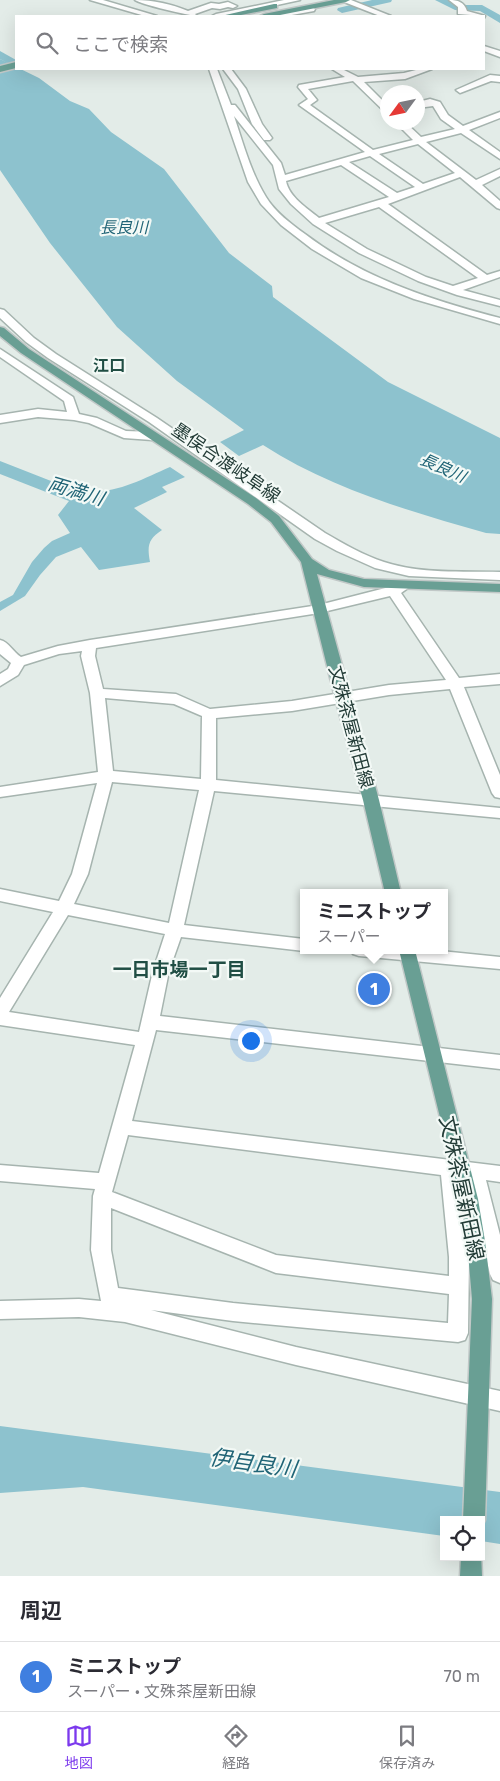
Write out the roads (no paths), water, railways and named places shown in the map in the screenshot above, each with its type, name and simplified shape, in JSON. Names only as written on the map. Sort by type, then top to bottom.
[{"type":"main road","points":[[237,15],[305,0]]},
{"type":"main road","points":[[237,15],[317,0]]},
{"type":"main road","points":[[259,15],[332,0]]},
{"type":"main road","points":[[269,15],[344,0]]},
{"type":"main road","points":[[0,67],[15,64]]},
{"type":"main road","name":"墨俣合渡岐阜線","points":[[0,330],[25,351],[252,501],[275,519],[307,562],[324,573],[364,583],[500,588]]},
{"type":"main road","name":"文殊茶屋新田線","points":[[307,562],[342,698],[371,800],[392,889]]},
{"type":"main road","name":"文殊茶屋新田線","points":[[407,954],[462,1170],[476,1241],[482,1298],[474,1516]]},
{"type":"main road","points":[[471,1576],[472,1561]]},
{"type":"street","points":[[94,0],[149,15]]},
{"type":"street","points":[[139,0],[171,7],[190,15],[212,5],[220,7],[228,4],[236,7],[251,0]]},
{"type":"street","points":[[221,15],[296,0]]},
{"type":"street","points":[[280,15],[344,0],[384,15]]},
{"type":"street","points":[[453,0],[461,6],[463,10],[461,12],[469,15]]},
{"type":"street","points":[[361,7],[366,15]]},
{"type":"street","points":[[306,10],[314,15]]},
{"type":"street","points":[[485,48],[500,54]]},
{"type":"street","points":[[213,70],[225,98],[245,160],[262,197],[273,213],[301,237],[344,265],[380,283],[432,302],[500,321]]},
{"type":"street","points":[[228,70],[242,89],[257,124],[264,132],[276,156],[275,160]]},
{"type":"street","points":[[338,70],[354,80],[380,104]]},
{"type":"street","points":[[422,188],[304,104],[313,100],[302,86],[404,76],[425,70]]},
{"type":"street","points":[[460,90],[490,78],[500,79]]},
{"type":"street","points":[[225,98],[275,160],[282,179],[282,187],[294,202],[317,222],[387,264],[449,289],[500,274]]},
{"type":"street","points":[[425,103],[430,102],[438,104],[444,117],[500,156]]},
{"type":"street","points":[[282,179],[371,153],[461,130],[500,115]]},
{"type":"street","points":[[407,130],[418,141],[477,184],[500,206]]},
{"type":"street","points":[[343,162],[396,197]]},
{"type":"street","points":[[477,184],[500,172]]},
{"type":"street","points":[[317,222],[380,203],[463,173]]},
{"type":"street","points":[[380,203],[484,278]]},
{"type":"street","points":[[301,237],[362,266],[500,303]]},
{"type":"street","points":[[0,312],[30,340],[52,356],[153,420],[320,536],[342,548],[381,565],[401,569],[500,576]]},
{"type":"street","points":[[0,321],[24,346],[25,351]]},
{"type":"street","points":[[0,352],[70,399],[74,416]]},
{"type":"street","points":[[0,419],[38,413],[74,416],[93,420],[124,434],[152,436]]},
{"type":"street","points":[[0,681],[13,672],[19,662],[58,650],[320,609],[393,591],[409,584]]},
{"type":"street","points":[[393,591],[455,683],[500,793]]},
{"type":"street","points":[[0,644],[9,656],[19,662]]},
{"type":"street","points":[[0,1012],[64,908],[80,874],[106,776],[97,693],[88,656],[90,644]]},
{"type":"street","points":[[97,693],[176,699],[209,714],[292,706],[388,690],[500,679]]},
{"type":"street","points":[[111,1304],[101,1250],[104,1189],[150,1022],[161,971],[175,930],[208,785],[209,714]]},
{"type":"street","points":[[0,792],[106,776],[500,813]]},
{"type":"street","points":[[0,895],[175,930],[300,945]]},
{"type":"street","points":[[424,954],[500,963]]},
{"type":"street","points":[[0,1018],[144,1040]]},
{"type":"street","points":[[150,1022],[500,1062]]},
{"type":"street","points":[[122,1127],[500,1174]]},
{"type":"street","points":[[462,1170],[500,1274]]},
{"type":"street","points":[[0,1310],[79,1308],[111,1304],[233,1312],[458,1333],[458,1238],[462,1170]]},
{"type":"street","points":[[0,1173],[104,1189],[276,1264],[459,1286]]},
{"type":"street","points":[[111,1304],[477,1407],[500,1400]]},
{"type":"water","name":"長良川","points":[[0,59],[15,66],[15,70],[23,70],[39,78],[70,101],[89,109],[111,132],[164,169],[229,253],[272,286],[273,297],[388,382],[500,438],[500,534],[486,533],[371,497],[289,461],[263,445],[239,456],[220,442],[244,430],[177,381],[117,327],[50,243],[0,170]]},
{"type":"water","name":"両満川","points":[[0,461],[74,490],[87,492],[112,490],[170,467],[185,477],[162,487],[167,492],[134,508],[162,530],[151,540],[150,562],[99,570],[81,547],[56,557],[25,596],[0,611],[0,602],[13,595],[32,562],[44,548],[52,541],[70,533],[58,515],[69,501],[0,474]]},
{"type":"water","name":"伊自良川","points":[[0,1426],[500,1492],[500,1544],[485,1542],[485,1516],[440,1516],[440,1535],[83,1487],[0,1493]]},
{"type":"waterway","points":[[342,10],[387,0]]},
{"type":"waterway","points":[[440,0],[459,8],[482,8],[500,20]]},
{"type":"waterway","name":"長良川","points":[[0,54],[15,64]]},
{"type":"place","name":"ミニストップ","points":[[374,989]]},
{"type":"district","name":"江口","points":[[109,365]]},
{"type":"district","name":"一日市場一丁目","points":[[179,969]]}]
